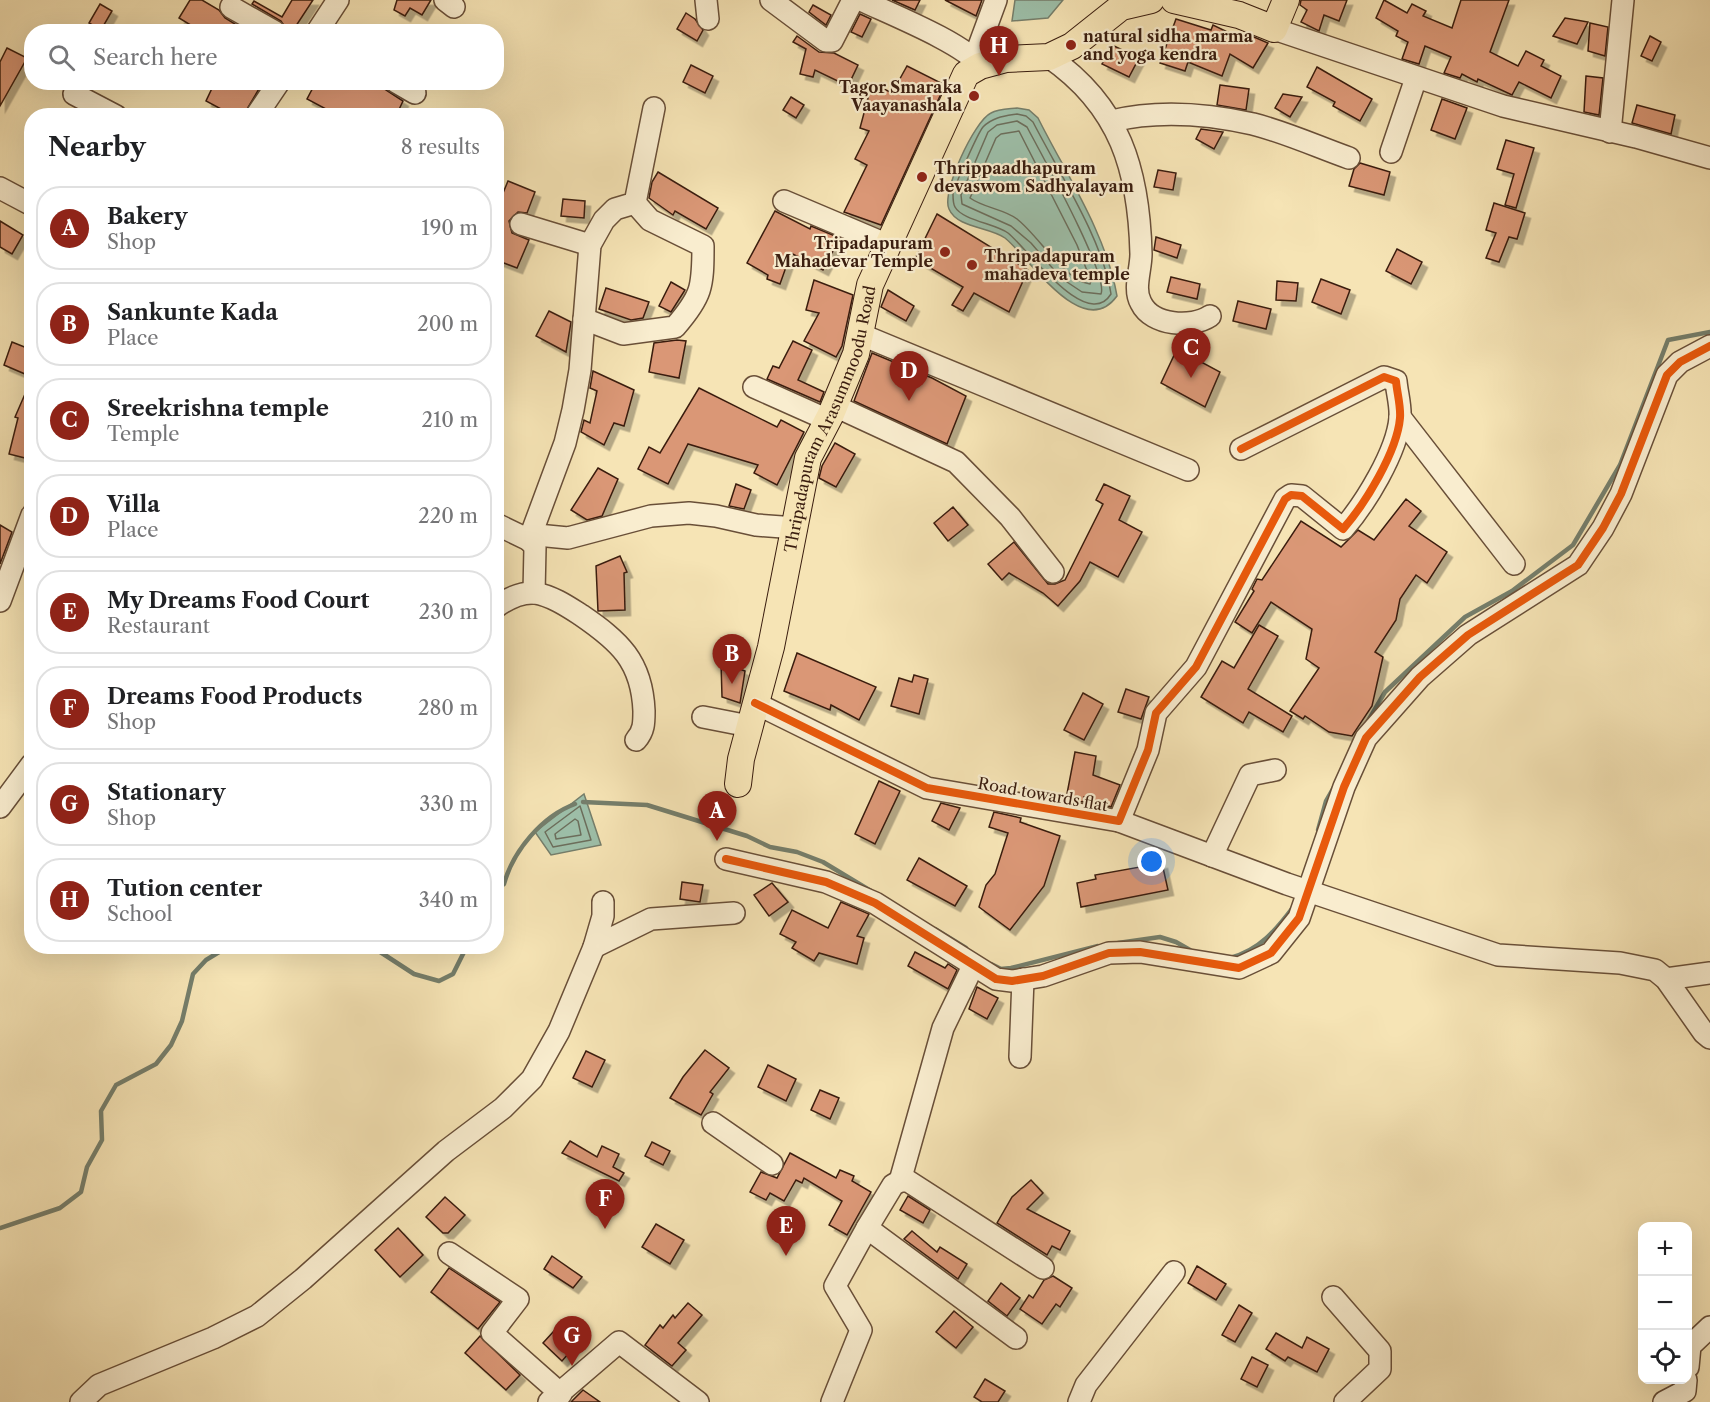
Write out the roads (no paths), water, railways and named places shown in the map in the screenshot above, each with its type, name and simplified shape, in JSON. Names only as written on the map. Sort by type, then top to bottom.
[{"type":"main road","points":[[978,61],[1049,57],[1072,46],[1119,4],[1151,0]]},
{"type":"main road","points":[[1174,0],[1239,15],[1274,29],[1286,0]]},
{"type":"main road","name":"Thripadapuram Arasummoodu Road","points":[[738,784],[752,715],[771,647],[808,458],[832,413],[862,335],[870,285],[966,74],[978,61]]},
{"type":"street","points":[[322,24],[338,0]]},
{"type":"street","points":[[771,0],[826,41],[832,41],[853,0]]},
{"type":"street","points":[[861,0],[978,61],[996,0]]},
{"type":"street","points":[[1610,132],[1623,0]]},
{"type":"street","points":[[231,7],[261,24]]},
{"type":"street","points":[[1274,29],[1416,78],[1539,116],[1710,158]]},
{"type":"street","points":[[1049,57],[1091,92],[1112,121],[1132,174],[1139,212],[1141,257],[1137,291],[1141,304],[1152,315],[1175,323],[1201,322],[1210,316]]},
{"type":"street","points":[[1391,152],[1416,78]]},
{"type":"street","points":[[261,108],[274,90]]},
{"type":"street","points":[[410,90],[415,93]]},
{"type":"street","points":[[74,94],[101,108]]},
{"type":"street","points":[[635,203],[654,108]]},
{"type":"street","points":[[1112,121],[1131,116],[1176,114],[1254,124],[1349,158]]},
{"type":"street","points":[[0,188],[24,201]]},
{"type":"street","points":[[784,201],[888,245]]},
{"type":"street","points":[[529,540],[565,443],[573,410],[590,244],[604,220],[615,209],[635,203]]},
{"type":"street","points":[[584,319],[623,334],[675,327],[696,303],[703,278],[703,246],[650,220],[635,203]]},
{"type":"street","points":[[521,224],[590,244]]},
{"type":"street","points":[[862,335],[1188,470]]},
{"type":"street","points":[[726,859],[836,886],[875,903],[996,979],[1043,976],[1109,953],[1140,952],[1239,968],[1271,952],[1299,918],[1344,787],[1366,738],[1420,677],[1468,635],[1578,565],[1604,528],[1621,494],[1667,375],[1680,362],[1710,346]]},
{"type":"street","points":[[1241,449],[1384,377],[1396,381],[1400,417],[1514,564]]},
{"type":"street","points":[[754,387],[832,413],[956,462],[1010,518],[1053,572]]},
{"type":"street","name":"Road towards flat","points":[[703,717],[752,715],[927,788],[1119,821],[1148,750],[1156,713],[1196,667],[1285,499],[1291,495],[1302,496],[1343,529],[1364,505],[1396,437],[1400,417]]},
{"type":"street","points":[[529,540],[537,535],[568,538],[651,516],[689,513],[716,516],[756,525],[795,528]]},
{"type":"street","points":[[504,528],[529,540],[535,547],[534,593]]},
{"type":"street","points":[[0,601],[24,536]]},
{"type":"street","points":[[504,601],[534,593],[568,606],[615,639],[640,680],[644,721],[642,733],[636,740]]},
{"type":"street","points":[[1212,856],[1250,775],[1275,770]]},
{"type":"street","points":[[0,807],[24,775]]},
{"type":"street","points":[[1119,821],[1309,892],[1498,955],[1620,963],[1656,970],[1666,979],[1710,1038]]},
{"type":"street","points":[[81,1402],[99,1385],[213,1338],[256,1316],[303,1279],[446,1151],[503,1108],[532,1079],[559,1031],[594,948],[603,916],[603,902]]},
{"type":"street","points":[[594,948],[651,920],[734,913]]},
{"type":"street","points":[[832,1402],[861,1330],[835,1286],[893,1185],[900,1180],[944,1028],[973,966]]},
{"type":"street","points":[[1666,979],[1710,973]]},
{"type":"street","points":[[1020,1057],[1023,979]]},
{"type":"street","points":[[713,1123],[772,1164]]},
{"type":"street","points":[[900,1180],[915,1184],[1043,1268]]},
{"type":"street","points":[[867,1228],[1016,1338]]},
{"type":"street","points":[[449,1253],[518,1299],[492,1333],[555,1398],[619,1342],[698,1402]]},
{"type":"street","points":[[1079,1402],[1086,1385],[1174,1272]]},
{"type":"street","points":[[1334,1297],[1380,1351],[1382,1361],[1380,1369],[1345,1402]]},
{"type":"street","points":[[1692,1344],[1710,1327]]},
{"type":"street","points":[[1664,1402],[1685,1391],[1686,1384]]},
{"type":"water","points":[[1015,0],[1063,0],[1048,18],[1012,21]]},
{"type":"water","points":[[1017,108],[1029,110],[1038,118],[1095,227],[1112,273],[1117,296],[1103,308],[1089,310],[1073,304],[1042,278],[1005,238],[966,224],[953,215],[949,209],[948,201],[954,174],[976,129],[991,113]]},
{"type":"water","points":[[584,794],[601,845],[551,855],[535,832]]},
{"type":"waterway","points":[[1368,721],[1385,692],[1465,617],[1512,591],[1573,545],[1620,465],[1668,340],[1710,332]]},
{"type":"waterway","points":[[1318,830],[1326,801],[1334,787]]},
{"type":"waterway","points":[[583,802],[647,805],[747,836],[770,847],[797,852],[823,862],[871,891]]},
{"type":"waterway","points":[[504,884],[514,859],[530,836],[551,817],[575,804]]},
{"type":"waterway","points":[[1230,958],[1259,944],[1274,931],[1294,906]]},
{"type":"waterway","points":[[935,929],[966,948]]},
{"type":"waterway","points":[[1118,943],[1160,937],[1190,950]]},
{"type":"waterway","points":[[991,964],[1001,969],[1011,968],[1098,946]]},
{"type":"waterway","points":[[0,1228],[60,1208],[81,1192],[87,1167],[102,1140],[101,1111],[116,1085],[156,1064],[171,1045],[182,1021],[193,974],[206,960],[216,954]]},
{"type":"waterway","points":[[383,954],[414,974],[439,981],[453,974],[463,954]]},
{"type":"place","name":"natural sidha marma and yoga kendra","points":[[1071,45]]},
{"type":"place","name":"Tution center","points":[[999,76]]},
{"type":"place","name":"Tagor Smaraka Vaayanashala","points":[[974,96]]},
{"type":"place","name":"Thrippaadhapuram devaswom Sadhyalayam","points":[[922,177]]},
{"type":"place","name":"Tripadapuram Mahadevar Temple","points":[[945,252]]},
{"type":"place","name":"Thripadapuram mahadeva temple","points":[[972,265]]},
{"type":"place","name":"Sreekrishna temple","points":[[1191,378]]},
{"type":"place","name":"Villa","points":[[909,401]]},
{"type":"place","name":"Sankunte Kada","points":[[732,684]]},
{"type":"place","name":"Bakery","points":[[717,841]]},
{"type":"place","name":"Dreams Food Products","points":[[605,1229]]},
{"type":"place","name":"My Dreams Food Court","points":[[786,1256]]},
{"type":"place","name":"Stationary","points":[[572,1366]]}]
